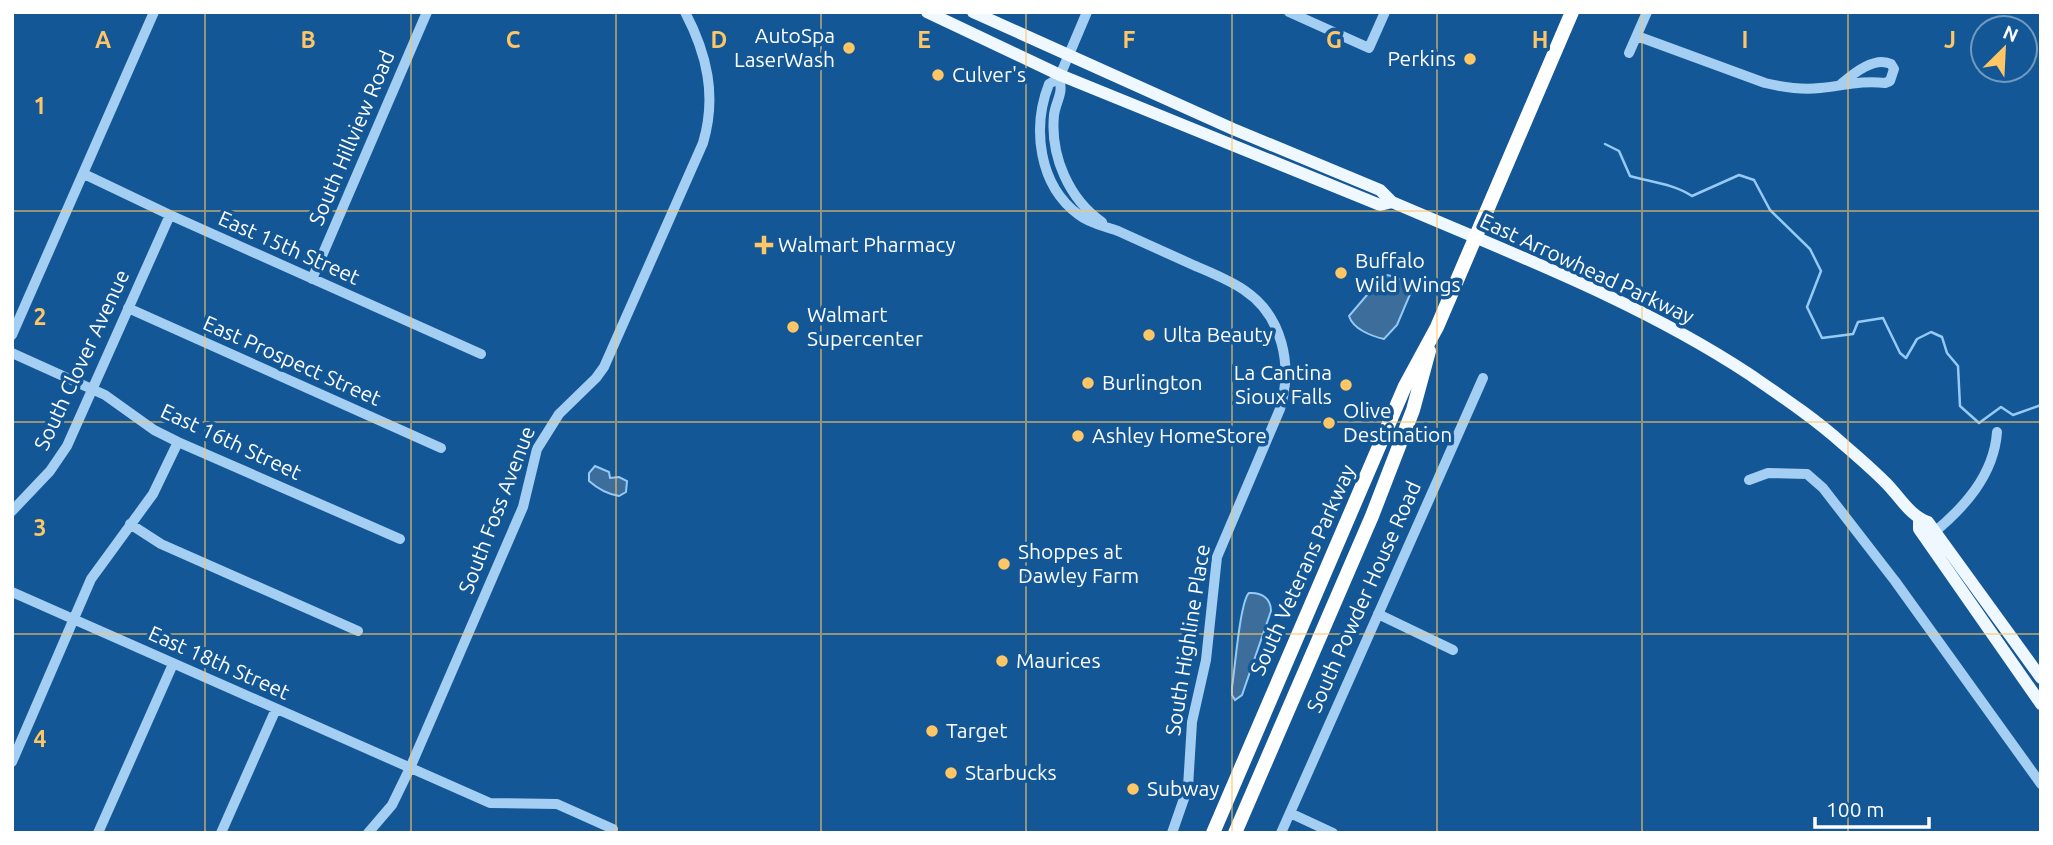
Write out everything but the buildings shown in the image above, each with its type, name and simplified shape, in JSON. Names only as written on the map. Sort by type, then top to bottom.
[{"type":"highway","name":"South Veterans Parkway","points":[[1213,833],[1405,386],[1437,327],[1572,12]]},
{"type":"highway","name":"South Veterans Parkway","points":[[1235,833],[1372,516],[1413,410],[1437,327]]},
{"type":"main road","name":"East Arrowhead Parkway","points":[[927,12],[1060,76],[1380,205],[1392,202]]},
{"type":"main road","name":"East Arrowhead Parkway","points":[[973,12],[1233,129],[1380,190],[1392,202],[1606,295],[1727,360],[1840,441],[1885,482],[1919,519],[1919,528],[1930,535],[2041,678]]},
{"type":"main road","name":"East Arrowhead Parkway","points":[[1930,535],[2041,704]]},
{"type":"street","points":[[12,335],[154,12]]},
{"type":"street","name":"South Hillview Road","points":[[312,279],[428,12]]},
{"type":"street","name":"South Foss Avenue","points":[[368,833],[392,804],[410,768],[523,507],[537,449],[559,414],[604,367],[704,143],[709,120],[709,80],[704,52],[685,12]]},
{"type":"street","points":[[1060,76],[1087,12]]},
{"type":"street","points":[[1289,12],[1369,48],[1385,12]]},
{"type":"street","points":[[1629,53],[1647,12]]},
{"type":"street","points":[[1637,36],[1765,83],[1817,89],[1841,84],[1885,83],[1890,81],[1894,69],[1891,64],[1879,61],[1841,84]]},
{"type":"street","name":"South Highline Place","points":[[1108,227],[1078,200],[1068,184],[1060,162],[1054,129],[1055,113],[1062,89],[1060,76],[1049,84],[1040,111],[1039,132],[1045,166],[1059,194],[1077,214],[1093,223],[1108,227],[1245,290],[1270,317],[1280,336],[1286,364],[1286,385],[1280,409],[1217,556],[1206,660],[1192,722],[1188,787],[1172,833]]},
{"type":"street","name":"East 15th Street","points":[[84,174],[481,354]]},
{"type":"street","name":"South Clover Avenue","points":[[12,511],[50,471],[62,454],[170,215]]},
{"type":"street","name":"East Prospect Street","points":[[128,308],[441,448]]},
{"type":"street","name":"East 16th Street","points":[[12,353],[114,399],[154,430],[178,442],[400,539]]},
{"type":"street","name":"South Powder House Road","points":[[1281,833],[1483,378]]},
{"type":"street","points":[[1930,535],[1984,478],[1992,462],[1997,432]]},
{"type":"street","points":[[12,762],[91,579],[153,494],[178,442]]},
{"type":"street","points":[[1749,480],[1768,473],[1807,474],[1823,488],[1891,575],[2041,783]]},
{"type":"street","points":[[130,524],[161,544],[358,631]]},
{"type":"street","name":"East 18th Street","points":[[12,592],[490,803],[557,804],[613,829]]},
{"type":"street","points":[[1378,614],[1453,650]]},
{"type":"street","points":[[98,833],[173,664]]},
{"type":"street","points":[[221,833],[276,709]]},
{"type":"street","points":[[1290,813],[1333,833]]},
{"type":"water","points":[[1384,275],[1400,279],[1411,292],[1397,325],[1384,339],[1358,328],[1349,316]]},
{"type":"water","points":[[595,466],[609,472],[610,478],[619,477],[627,481],[626,492],[619,496],[592,484],[589,481],[589,473]]},
{"type":"water","points":[[1249,593],[1265,597],[1271,611],[1242,695],[1235,700],[1232,687],[1238,636]]},
{"type":"waterway","points":[[1605,144],[1619,151],[1630,176],[1670,186],[1692,196],[1739,175],[1754,180],[1770,210],[1810,249],[1821,271],[1807,307],[1822,338],[1853,334],[1858,322],[1883,318],[1900,353],[1906,358],[1917,339],[1931,332],[1942,337],[1947,353],[1958,366],[1960,406],[1979,423],[2001,407],[2013,415],[2041,405]]},
{"type":"place","name":"AutoSpa LaserWash","points":[[849,48]]},
{"type":"place","name":"Perkins","points":[[1470,59]]},
{"type":"place","name":"Culver's","points":[[938,75]]},
{"type":"place","name":"Walmart Pharmacy","points":[[764,245]]},
{"type":"place","name":"Buffalo Wild Wings","points":[[1341,273]]},
{"type":"place","name":"Walmart Supercenter","points":[[793,327]]},
{"type":"place","name":"Ulta Beauty","points":[[1149,335]]},
{"type":"place","name":"Burlington","points":[[1088,383]]},
{"type":"place","name":"La Cantina Sioux Falls","points":[[1346,385]]},
{"type":"place","name":"Olive Destination","points":[[1329,423]]},
{"type":"place","name":"Ashley HomeStore","points":[[1078,436]]},
{"type":"place","name":"Shoppes at Dawley Farm","points":[[1004,564]]},
{"type":"place","name":"Maurices","points":[[1002,661]]},
{"type":"place","name":"Target","points":[[932,731]]},
{"type":"place","name":"Starbucks","points":[[951,773]]},
{"type":"place","name":"Subway","points":[[1133,789]]}]
